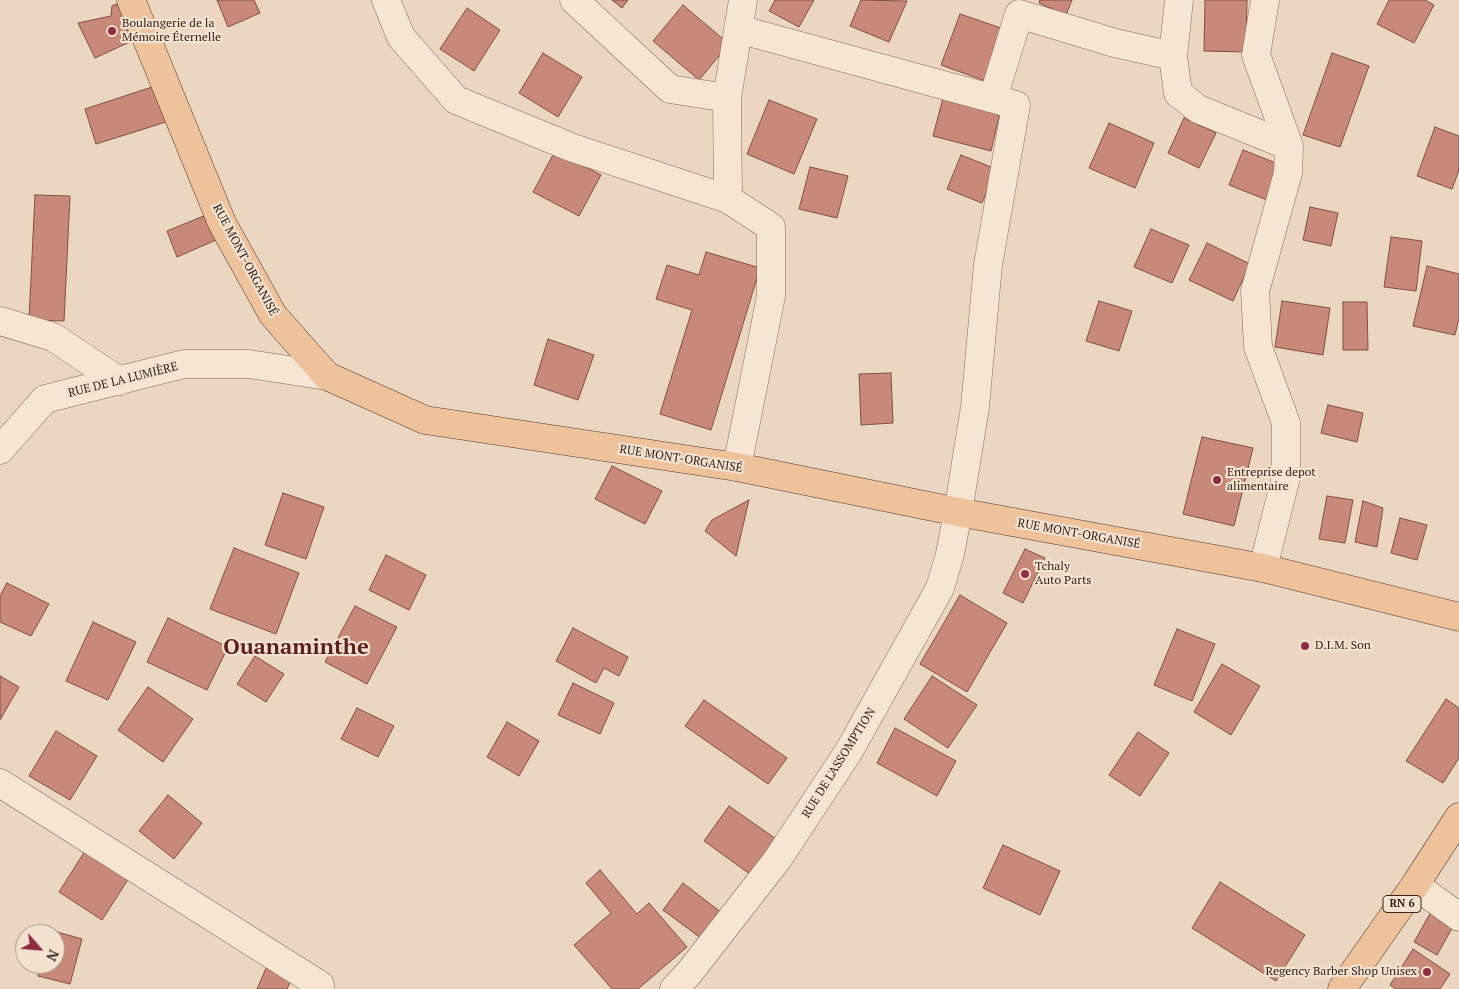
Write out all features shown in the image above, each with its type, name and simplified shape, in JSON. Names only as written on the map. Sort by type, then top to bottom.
[{"type":"main road","name":"RUE MONT-ORGANISÉ","points":[[131,0],[222,223],[273,315],[328,376],[425,420],[737,467],[958,512],[1263,568],[1459,617]]},
{"type":"main road","name":"RN 6","points":[[1342,989],[1415,885],[1459,817]]},
{"type":"street","points":[[386,0],[401,37],[456,100],[573,148],[728,198],[771,227],[771,296],[737,467]]},
{"type":"street","points":[[574,0],[670,89],[727,98]]},
{"type":"street","points":[[728,198],[727,98],[743,0]]},
{"type":"street","points":[[1178,0],[1173,56],[1178,93],[1198,109],[1289,146]]},
{"type":"street","points":[[1263,568],[1286,477],[1286,423],[1258,348],[1255,292],[1288,173],[1289,146],[1256,55],[1265,0]]},
{"type":"street","name":"RUE DE L'ASSOMPTION","points":[[674,989],[689,973],[777,860],[849,751],[940,588],[950,554],[975,407],[1005,102],[1019,14],[1114,43],[1173,56]]},
{"type":"street","points":[[738,29],[1005,102]]},
{"type":"street","points":[[0,321],[53,337],[119,381]]},
{"type":"street","name":"RUE DE LA LUMIÈRE","points":[[0,450],[46,400],[184,364],[249,364],[328,376]]},
{"type":"street","points":[[0,782],[320,985]]},
{"type":"street","points":[[1415,885],[1459,917]]},
{"type":"building","points":[[217,0],[254,0],[260,13],[228,27]]},
{"type":"building","points":[[612,0],[628,0],[622,8]]},
{"type":"building","points":[[775,0],[814,0],[799,27],[769,11]]},
{"type":"building","points":[[861,0],[907,1],[889,42],[850,26]]},
{"type":"building","points":[[1040,0],[1072,0],[1066,15],[1039,3]]},
{"type":"building","points":[[1205,0],[1247,0],[1246,52],[1204,51]]},
{"type":"building","points":[[1389,0],[1425,0],[1434,5],[1414,43],[1377,24]]},
{"type":"building","points":[[122,2],[134,40],[95,58],[78,23],[111,16],[112,6]]},
{"type":"building","points":[[683,5],[729,44],[699,80],[653,41]]},
{"type":"building","points":[[467,8],[500,30],[474,71],[440,49]]},
{"type":"building","points":[[960,14],[1007,30],[988,82],[941,65]]},
{"type":"building","points":[[543,53],[582,77],[558,117],[519,93]]},
{"type":"building","points":[[1332,53],[1369,66],[1340,147],[1303,135]]},
{"type":"building","points":[[155,86],[166,122],[96,144],[85,109]]},
{"type":"building","points":[[943,98],[1000,112],[991,151],[933,136]]},
{"type":"building","points":[[769,100],[817,119],[794,174],[747,154]]},
{"type":"building","points":[[1184,118],[1216,133],[1199,168],[1168,153]]},
{"type":"building","points":[[1109,123],[1154,143],[1135,188],[1089,168]]},
{"type":"building","points":[[1435,127],[1459,136],[1459,170],[1452,189],[1417,176]]},
{"type":"building","points":[[1243,150],[1281,165],[1267,200],[1229,185]]},
{"type":"building","points":[[555,151],[601,175],[579,216],[533,192]]},
{"type":"building","points":[[961,155],[996,169],[982,203],[947,189]]},
{"type":"building","points":[[810,167],[848,176],[837,218],[799,209]]},
{"type":"building","points":[[35,195],[70,196],[64,321],[29,320]]},
{"type":"building","points":[[1310,207],[1338,213],[1331,246],[1303,240]]},
{"type":"building","points":[[206,215],[216,240],[177,257],[167,231]]},
{"type":"building","points":[[1151,229],[1189,245],[1172,283],[1134,267]]},
{"type":"building","points":[[1391,237],[1422,241],[1416,291],[1384,287]]},
{"type":"building","points":[[1207,243],[1250,264],[1233,301],[1189,280]]},
{"type":"building","points":[[706,252],[760,268],[711,430],[660,414],[692,310],[656,299],[667,265],[699,275]]},
{"type":"building","points":[[1427,266],[1459,274],[1459,318],[1455,335],[1413,326]]},
{"type":"building","points":[[1099,301],[1132,311],[1119,351],[1086,341]]},
{"type":"building","points":[[1282,301],[1330,308],[1323,355],[1275,347]]},
{"type":"building","points":[[1343,302],[1367,302],[1368,350],[1343,350]]},
{"type":"building","points":[[548,339],[594,355],[578,400],[534,385]]},
{"type":"building","points":[[891,373],[893,423],[861,425],[859,374]]},
{"type":"building","points":[[1328,405],[1363,413],[1357,442],[1321,433]]},
{"type":"building","points":[[1202,437],[1253,448],[1234,526],[1183,514]]},
{"type":"building","points":[[612,466],[662,491],[645,524],[595,499]]},
{"type":"building","points":[[283,493],[324,507],[306,559],[265,545]]},
{"type":"building","points":[[1327,496],[1353,500],[1345,543],[1319,539]]},
{"type":"building","points":[[749,500],[736,556],[705,531],[712,520]]},
{"type":"building","points":[[1363,501],[1383,508],[1377,547],[1355,542]]},
{"type":"building","points":[[1400,518],[1427,525],[1417,560],[1391,553]]},
{"type":"building","points":[[234,548],[299,573],[276,634],[210,609]]},
{"type":"building","points":[[1025,549],[1045,558],[1023,603],[1003,593]]},
{"type":"building","points":[[386,555],[426,575],[409,610],[369,590]]},
{"type":"building","points":[[7,583],[49,604],[31,636],[0,622],[0,596]]},
{"type":"building","points":[[960,595],[1007,623],[967,692],[920,664]]},
{"type":"building","points":[[355,606],[397,627],[367,684],[325,662]]},
{"type":"building","points":[[168,618],[228,647],[207,690],[147,662]]},
{"type":"building","points":[[93,622],[136,642],[108,700],[66,681]]},
{"type":"building","points":[[573,628],[628,657],[619,676],[604,668],[596,683],[556,661]]},
{"type":"building","points":[[1177,629],[1215,644],[1192,701],[1154,685]]},
{"type":"building","points":[[255,656],[284,674],[266,702],[237,684]]},
{"type":"building","points":[[1222,664],[1260,686],[1231,735],[1194,712]]},
{"type":"building","points":[[0,676],[19,687],[0,720]]},
{"type":"building","points":[[932,676],[977,705],[948,748],[904,719]]},
{"type":"building","points":[[573,683],[614,703],[600,734],[558,715]]},
{"type":"building","points":[[148,687],[193,719],[163,762],[118,730]]},
{"type":"building","points":[[1446,699],[1459,708],[1459,758],[1443,783],[1406,761]]},
{"type":"building","points":[[704,700],[787,758],[768,784],[685,726]]},
{"type":"building","points":[[357,708],[394,726],[378,757],[341,739]]},
{"type":"building","points":[[507,722],[539,741],[519,776],[487,757]]},
{"type":"building","points":[[895,728],[956,761],[937,796],[877,763]]},
{"type":"building","points":[[56,731],[97,756],[70,800],[29,776]]},
{"type":"building","points":[[1138,732],[1169,753],[1140,796],[1109,775]]},
{"type":"building","points":[[168,795],[202,823],[174,859],[139,831]]},
{"type":"building","points":[[729,806],[779,841],[754,877],[704,841]]},
{"type":"building","points":[[1003,845],[1060,871],[1040,915],[983,888]]},
{"type":"building","points":[[85,851],[129,878],[102,920],[59,892]]},
{"type":"building","points":[[600,870],[637,914],[649,903],[687,947],[638,989],[612,989],[574,945],[611,913],[586,883]]},
{"type":"building","points":[[1220,882],[1305,935],[1276,981],[1192,928]]},
{"type":"building","points":[[683,883],[722,913],[702,939],[663,910]]},
{"type":"building","points":[[1432,910],[1455,923],[1437,955],[1414,942]]},
{"type":"building","points":[[65,934],[82,939],[70,984],[38,976],[38,974],[65,974]]},
{"type":"building","points":[[1413,949],[1450,974],[1440,989],[1396,989],[1390,985]]},
{"type":"building","points":[[267,966],[293,977],[287,989],[257,989]]},
{"type":"place","name":"Boulangerie de la Mémoire Éternelle","points":[[112,31]]},
{"type":"place","name":"Entreprise depot alimentaire","points":[[1217,480]]},
{"type":"place","name":"Tchaly Auto Parts","points":[[1025,574]]},
{"type":"place","name":"D.I.M. Son","points":[[1305,646]]},
{"type":"place","name":"Regency Barber Shop Unisex","points":[[1427,972]]},
{"type":"district","name":"Ouanaminthe","points":[[296,648]]}]
